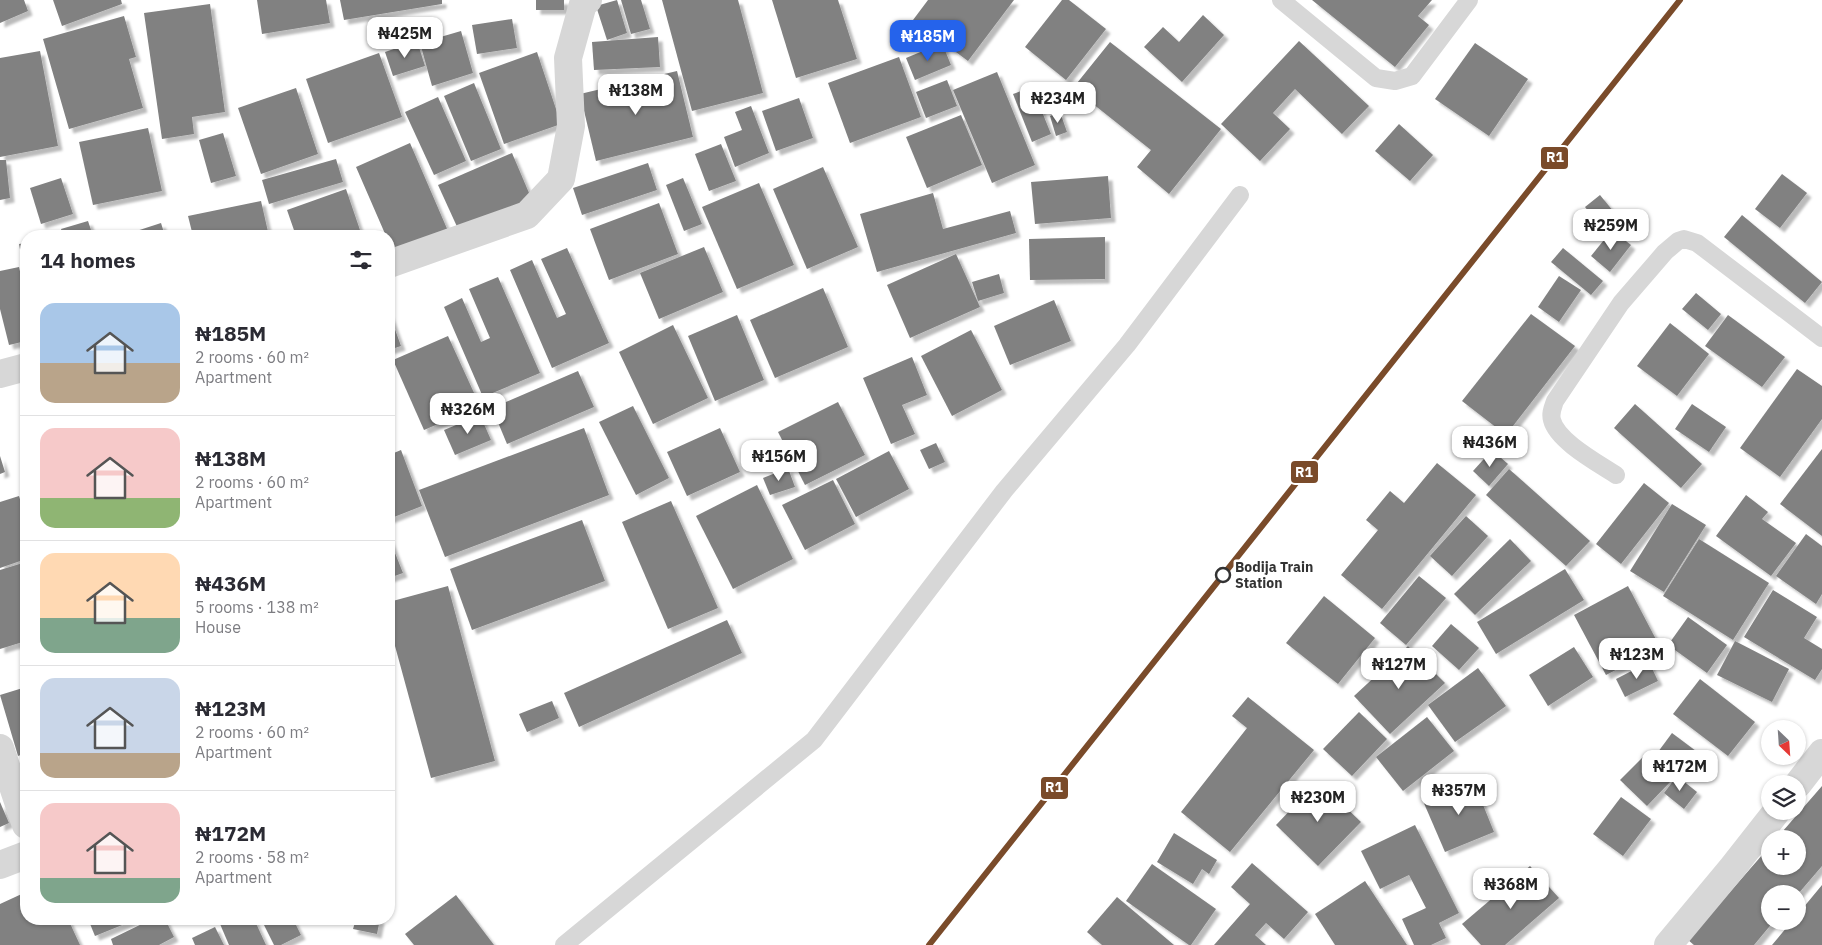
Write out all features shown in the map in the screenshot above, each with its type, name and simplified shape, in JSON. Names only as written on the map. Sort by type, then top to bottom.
[{"type":"street","points":[[395,262],[527,215],[561,178],[571,126],[568,58],[584,4],[588,0]]},
{"type":"street","points":[[0,374],[20,369]]},
{"type":"street","points":[[0,748],[20,807]]},
{"type":"street","points":[[1805,775],[1822,753]]},
{"type":"street","points":[[1668,945],[1770,820]]},
{"type":"street","points":[[0,865],[20,857]]},
{"type":"lane","points":[[1281,0],[1376,78],[1394,81],[1412,76],[1469,0]]},
{"type":"lane","points":[[564,945],[814,740],[1004,491],[1127,345],[1240,195]]},
{"type":"lane","points":[[1616,475],[1565,439],[1552,422],[1551,414],[1555,401],[1621,303],[1665,252],[1678,241],[1684,239],[1697,243],[1822,338]]},
{"type":"building","points":[[0,0],[24,0],[28,11],[0,23]]},
{"type":"building","points":[[53,0],[121,0],[122,4],[62,26]]},
{"type":"building","points":[[257,0],[326,0],[330,23],[262,34]]},
{"type":"building","points":[[340,0],[442,0],[442,4],[344,20]]},
{"type":"building","points":[[536,0],[564,0],[564,10],[536,10]]},
{"type":"building","points":[[617,0],[627,33],[607,40],[596,6]]},
{"type":"building","points":[[621,0],[641,0],[650,29],[631,34]]},
{"type":"building","points":[[662,0],[738,0],[763,93],[692,111]]},
{"type":"building","points":[[772,0],[838,0],[857,59],[796,78]]},
{"type":"building","points":[[928,0],[1014,0],[968,61],[913,20]]},
{"type":"building","points":[[1062,0],[1069,0],[1106,29],[1066,80],[1025,47]]},
{"type":"building","points":[[1312,0],[1432,0],[1418,16],[1429,25],[1395,67]]},
{"type":"building","points":[[210,4],[225,112],[192,117],[194,134],[162,139],[144,13]]},
{"type":"building","points":[[1203,15],[1224,35],[1182,82],[1144,47],[1163,27],[1179,42]]},
{"type":"building","points":[[124,16],[136,57],[129,59],[143,108],[69,129],[43,39]]},
{"type":"building","points":[[512,19],[517,48],[477,54],[472,25]]},
{"type":"building","points":[[461,31],[473,73],[432,86],[420,43]]},
{"type":"building","points":[[658,37],[660,67],[594,70],[592,42]]},
{"type":"building","points":[[417,41],[425,66],[393,76],[385,52]]},
{"type":"building","points":[[1299,41],[1369,106],[1342,134],[1295,89],[1273,113],[1290,129],[1260,161],[1221,124]]},
{"type":"building","points":[[1110,42],[1221,129],[1169,194],[1137,167],[1151,150],[1073,88]]},
{"type":"building","points":[[942,43],[951,65],[915,80],[906,58]]},
{"type":"building","points":[[1475,43],[1528,79],[1489,136],[1435,99]]},
{"type":"building","points":[[40,51],[58,146],[0,157],[0,58]]},
{"type":"building","points":[[537,52],[561,124],[504,144],[479,73]]},
{"type":"building","points":[[379,53],[402,117],[328,143],[306,79]]},
{"type":"building","points":[[899,57],[921,117],[850,143],[828,83]]},
{"type":"building","points":[[677,71],[693,137],[596,161],[580,94]]},
{"type":"building","points":[[997,72],[1035,165],[992,183],[953,90]]},
{"type":"building","points":[[947,80],[957,106],[926,118],[916,92]]},
{"type":"building","points":[[474,83],[501,149],[471,161],[444,96]]},
{"type":"building","points":[[1032,87],[1051,134],[1032,142],[1013,94]]},
{"type":"building","points":[[296,88],[318,154],[261,174],[238,108]]},
{"type":"building","points":[[438,97],[466,161],[434,175],[405,112]]},
{"type":"building","points":[[799,98],[813,138],[776,151],[762,111]]},
{"type":"building","points":[[751,106],[769,153],[735,167],[724,137],[742,130],[735,112]]},
{"type":"building","points":[[1060,112],[1067,132],[1056,136],[1050,116]]},
{"type":"building","points":[[961,115],[982,165],[927,188],[906,137]]},
{"type":"building","points":[[1399,124],[1433,155],[1410,181],[1375,151]]},
{"type":"building","points":[[148,128],[162,191],[93,205],[79,142]]},
{"type":"building","points":[[223,133],[236,176],[211,183],[199,140]]},
{"type":"building","points":[[410,143],[448,231],[395,255],[395,230],[383,230],[356,167]]},
{"type":"building","points":[[721,144],[736,181],[709,191],[695,154]]},
{"type":"building","points":[[512,153],[532,200],[459,231],[438,185]]},
{"type":"building","points":[[336,159],[343,182],[269,204],[262,180]]},
{"type":"building","points":[[0,160],[6,160],[10,198],[0,200]]},
{"type":"building","points":[[648,163],[657,190],[582,215],[573,188]]},
{"type":"building","points":[[823,167],[858,247],[807,269],[773,189]]},
{"type":"building","points":[[1782,174],[1807,193],[1780,228],[1755,209]]},
{"type":"building","points":[[1108,176],[1111,218],[1035,224],[1031,182]]},
{"type":"building","points":[[61,178],[73,214],[41,224],[30,188]]},
{"type":"building","points":[[683,178],[702,224],[684,231],[666,185]]},
{"type":"building","points":[[759,183],[794,265],[737,289],[702,207]]},
{"type":"building","points":[[346,189],[360,230],[294,230],[287,210]]},
{"type":"building","points":[[933,193],[943,229],[1010,211],[1016,233],[877,272],[860,214]]},
{"type":"building","points":[[1600,195],[1618,217],[1602,229],[1585,207]]},
{"type":"building","points":[[261,201],[268,230],[192,230],[188,216]]},
{"type":"building","points":[[659,203],[678,254],[609,280],[590,229]]},
{"type":"building","points":[[1742,215],[1822,282],[1805,303],[1724,237]]},
{"type":"building","points":[[88,221],[91,230],[61,230]]},
{"type":"building","points":[[161,223],[163,230],[139,230]]},
{"type":"building","points":[[1612,230],[1631,245],[1610,272],[1591,256]]},
{"type":"building","points":[[1105,237],[1105,279],[1030,280],[1029,239]]},
{"type":"building","points":[[704,247],[723,292],[659,319],[640,273]]},
{"type":"building","points":[[567,248],[609,343],[552,368],[510,270],[532,260],[557,318],[566,314],[541,259]]},
{"type":"building","points":[[1563,248],[1603,281],[1591,295],[1551,262]]},
{"type":"building","points":[[956,254],[980,307],[910,338],[887,285]]},
{"type":"building","points":[[19,267],[20,271],[20,342],[9,345],[0,309],[0,271]]},
{"type":"building","points":[[999,274],[1004,293],[978,301],[972,282]]},
{"type":"building","points":[[1559,276],[1581,290],[1559,322],[1538,307]]},
{"type":"building","points":[[498,277],[540,373],[483,397],[444,307],[462,298],[481,342],[490,338],[469,289]]},
{"type":"building","points":[[823,288],[848,347],[775,378],[750,320]]},
{"type":"building","points":[[1696,293],[1721,314],[1708,330],[1682,309]]},
{"type":"building","points":[[1054,300],[1071,341],[1010,365],[994,326]]},
{"type":"building","points":[[1531,314],[1575,346],[1506,435],[1462,401]]},
{"type":"building","points":[[737,315],[764,380],[715,401],[688,336]]},
{"type":"building","points":[[1728,315],[1785,357],[1762,387],[1705,346]]},
{"type":"building","points":[[1670,323],[1709,354],[1677,396],[1637,366]]},
{"type":"building","points":[[673,325],[708,398],[653,424],[619,352]]},
{"type":"building","points":[[395,330],[401,346],[395,348]]},
{"type":"building","points":[[971,330],[1002,390],[952,416],[921,356]]},
{"type":"building","points":[[448,336],[480,406],[424,430],[395,365],[395,359]]},
{"type":"building","points":[[912,357],[927,395],[902,405],[915,434],[891,444],[863,378]]},
{"type":"building","points":[[1797,369],[1822,386],[1822,419],[1780,477],[1740,448]]},
{"type":"building","points":[[578,371],[594,407],[507,444],[492,408]]},
{"type":"building","points":[[838,402],[865,455],[805,485],[778,432]]},
{"type":"building","points":[[1635,404],[1702,464],[1681,488],[1614,428]]},
{"type":"building","points":[[1692,404],[1726,427],[1709,452],[1675,429]]},
{"type":"building","points":[[633,406],[669,478],[636,495],[599,422]]},
{"type":"building","points":[[480,415],[491,440],[455,455],[444,430]]},
{"type":"building","points":[[584,428],[609,495],[445,557],[419,490]]},
{"type":"building","points":[[720,428],[740,472],[687,496],[667,452]]},
{"type":"building","points":[[936,443],[945,462],[929,469],[920,450]]},
{"type":"building","points":[[1822,449],[1822,536],[1780,504]]},
{"type":"building","points":[[401,450],[422,506],[395,517],[395,452]]},
{"type":"building","points":[[1492,450],[1508,464],[1489,486],[1473,471]]},
{"type":"building","points":[[889,451],[909,489],[856,517],[836,479]]},
{"type":"building","points":[[0,456],[5,472],[0,474]]},
{"type":"building","points":[[1437,463],[1476,495],[1382,609],[1341,575],[1378,530],[1366,520],[1390,491],[1404,503]]},
{"type":"building","points":[[788,468],[795,487],[770,495],[763,478]]},
{"type":"building","points":[[1509,469],[1590,541],[1566,566],[1486,495]]},
{"type":"building","points":[[833,480],[855,524],[805,550],[782,505]]},
{"type":"building","points":[[1644,483],[1669,503],[1621,564],[1596,544]]},
{"type":"building","points":[[757,485],[793,559],[733,589],[696,516]]},
{"type":"building","points":[[1746,495],[1768,512],[1762,519],[1796,543],[1771,576],[1716,536]]},
{"type":"building","points":[[19,496],[20,499],[20,561],[0,568],[0,502]]},
{"type":"building","points":[[671,501],[718,608],[668,629],[622,522]]},
{"type":"building","points":[[1672,504],[1706,525],[1664,592],[1630,571]]},
{"type":"building","points":[[1466,516],[1488,536],[1452,576],[1430,556]]},
{"type":"building","points":[[582,520],[605,581],[472,630],[450,569]]},
{"type":"building","points":[[1806,534],[1822,546],[1822,594],[1816,604],[1776,576]]},
{"type":"building","points":[[1510,539],[1531,561],[1475,615],[1454,594]]},
{"type":"building","points":[[1699,539],[1769,583],[1733,640],[1663,596]]},
{"type":"building","points":[[395,553],[403,573],[395,576]]},
{"type":"building","points":[[20,564],[20,643],[0,649],[0,570]]},
{"type":"building","points":[[1565,569],[1584,600],[1496,654],[1477,622]]},
{"type":"building","points":[[1419,576],[1446,598],[1406,645],[1380,623]]},
{"type":"building","points":[[448,586],[495,761],[431,778],[395,646],[395,600]]},
{"type":"building","points":[[1628,586],[1660,647],[1606,675],[1574,615]]},
{"type":"building","points":[[1773,590],[1817,617],[1804,638],[1822,649],[1822,669],[1815,680],[1744,637]]},
{"type":"building","points":[[1324,596],[1375,638],[1338,684],[1286,643]]},
{"type":"building","points":[[1688,617],[1727,645],[1707,673],[1668,645]]},
{"type":"building","points":[[727,620],[742,653],[579,727],[564,693]]},
{"type":"building","points":[[1451,624],[1479,648],[1459,670],[1432,646]]},
{"type":"building","points":[[1735,641],[1789,669],[1772,702],[1717,675]]},
{"type":"building","points":[[1408,646],[1445,683],[1390,734],[1354,696]]},
{"type":"building","points":[[1574,647],[1593,677],[1548,706],[1529,675]]},
{"type":"building","points":[[1649,662],[1658,681],[1625,697],[1616,679]]},
{"type":"building","points":[[1478,668],[1506,706],[1455,742],[1428,705]]},
{"type":"building","points":[[1700,679],[1755,722],[1728,756],[1673,714]]},
{"type":"building","points":[[20,689],[20,755],[18,756],[0,695]]},
{"type":"building","points":[[1248,697],[1314,750],[1230,852],[1181,812],[1247,728],[1232,716]]},
{"type":"building","points":[[552,701],[559,718],[527,732],[519,714]]},
{"type":"building","points":[[1359,712],[1387,739],[1352,776],[1323,749]]},
{"type":"building","points":[[1427,717],[1454,751],[1403,791],[1376,757]]},
{"type":"building","points":[[1672,733],[1696,751],[1679,774],[1655,756]]},
{"type":"building","points":[[1646,754],[1673,779],[1647,806],[1620,780]]},
{"type":"building","points":[[1677,776],[1697,792],[1684,809],[1664,793]]},
{"type":"building","points":[[1473,780],[1494,832],[1445,852],[1423,801]]},
{"type":"building","points":[[1318,781],[1361,822],[1318,866],[1276,825]]},
{"type":"building","points":[[1822,786],[1822,866],[1806,885],[1761,885],[1761,930],[1766,930],[1754,945],[1694,945],[1688,940],[1761,856],[1761,875],[1806,875],[1806,830],[1784,830],[1792,820],[1806,820],[1806,804]]},
{"type":"building","points":[[1621,797],[1651,819],[1623,856],[1593,834]]},
{"type":"building","points":[[0,802],[9,823],[0,827]]},
{"type":"building","points":[[1415,825],[1459,913],[1439,923],[1446,938],[1431,945],[1414,945],[1402,919],[1426,908],[1409,875],[1380,889],[1361,851]]},
{"type":"building","points":[[1174,833],[1217,860],[1209,874],[1202,869],[1193,884],[1157,862]]},
{"type":"building","points":[[1252,863],[1308,912],[1284,939],[1266,923],[1255,935],[1266,945],[1214,945],[1250,904],[1231,887]]},
{"type":"building","points":[[1152,864],[1216,909],[1191,945],[1126,901]]},
{"type":"building","points":[[1530,866],[1559,898],[1505,945],[1481,945],[1462,924]]},
{"type":"building","points":[[1365,881],[1407,945],[1335,945],[1315,914]]},
{"type":"building","points":[[1822,885],[1822,945],[1772,945],[1784,930],[1806,930],[1806,904]]},
{"type":"building","points":[[20,895],[20,925],[71,925],[80,945],[0,945],[0,904]]},
{"type":"building","points":[[456,895],[494,945],[414,945],[405,934]]},
{"type":"building","points":[[1117,897],[1174,945],[1102,945],[1087,932]]},
{"type":"building","points":[[90,925],[122,925],[95,936]]},
{"type":"building","points":[[140,925],[168,925],[174,937],[159,945],[113,945],[111,939]]},
{"type":"building","points":[[220,925],[257,925],[266,945],[229,945]]},
{"type":"building","points":[[264,925],[296,925],[301,935],[281,945],[274,945]]},
{"type":"building","points":[[354,925],[379,925],[377,934],[353,929]]},
{"type":"building","points":[[215,927],[224,945],[195,945],[192,938]]},
{"type":"transit line","name":"R1","points":[[929,945],[1680,0]]},
{"type":"place","name":"Bodija Train Station","points":[[1223,575]]}]
